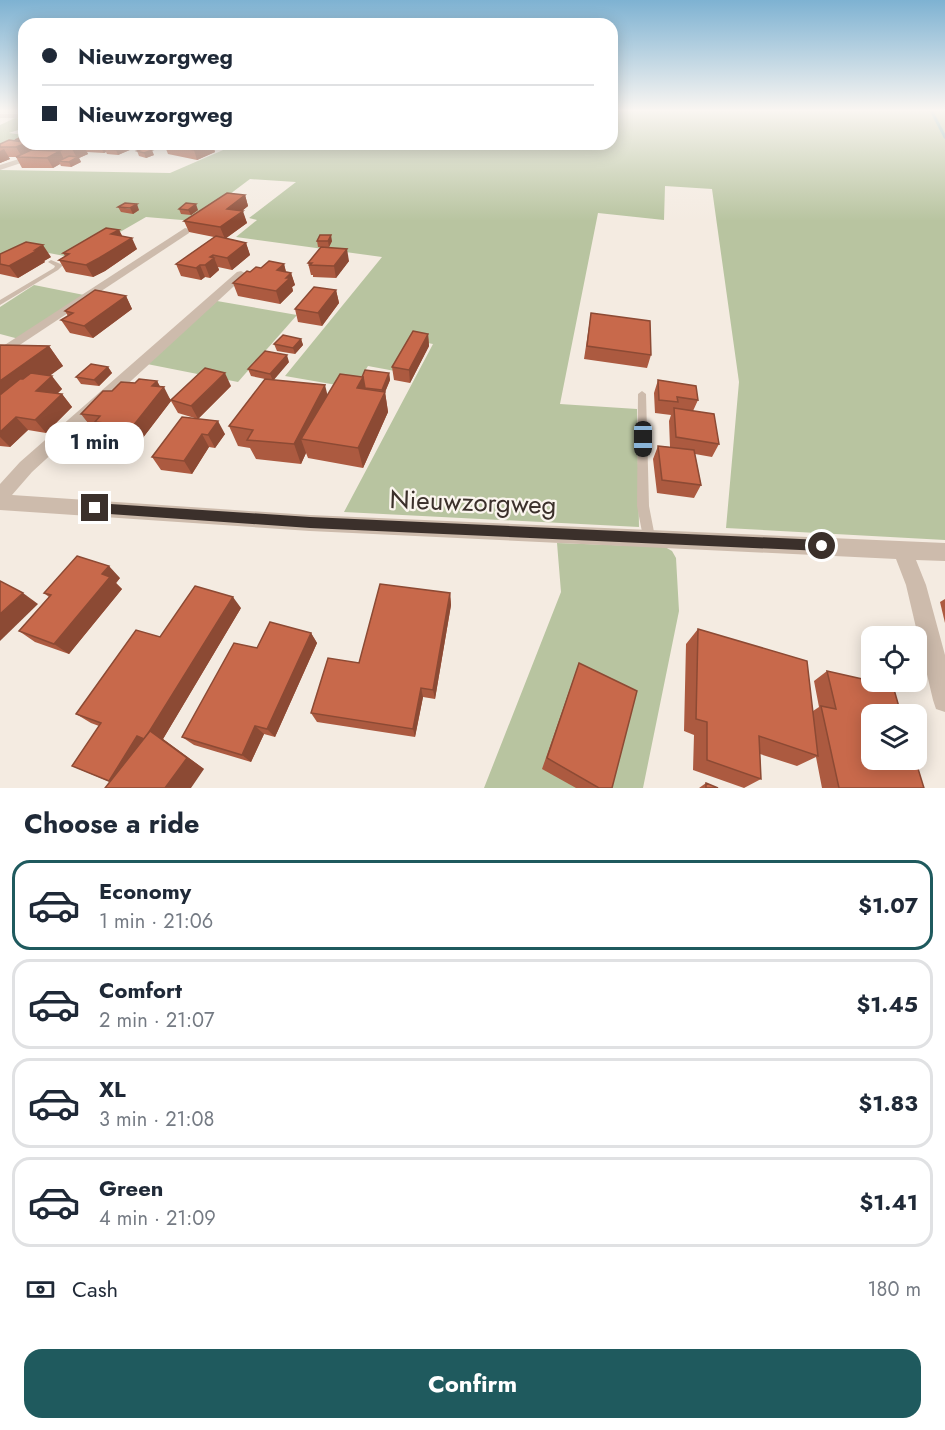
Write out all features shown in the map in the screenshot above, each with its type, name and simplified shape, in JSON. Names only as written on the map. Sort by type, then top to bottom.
[{"type":"street","points":[[0,168],[56,150]]},
{"type":"street","points":[[0,354],[185,231]]},
{"type":"street","points":[[0,496],[26,467],[241,274]]},
{"type":"street","name":"Nieuwzorgweg","points":[[0,502],[310,523],[945,552]]},
{"type":"street","points":[[902,550],[916,585],[945,700]]},
{"type":"lane","points":[[0,303],[60,265],[51,262]]},
{"type":"lane","points":[[642,394],[643,506],[649,537]]},
{"type":"green space","points":[[945,148],[945,540],[726,528],[739,382],[712,189],[665,186],[664,220],[598,213],[560,404],[637,409],[639,527],[344,512],[433,344],[412,340],[395,371],[368,366],[354,388],[285,376],[382,257],[236,237],[257,220],[249,218],[296,182],[250,179],[194,221],[146,217],[75,258],[33,250],[0,268],[0,170],[170,173],[223,150]]},
{"type":"green space","points":[[34,285],[84,295],[19,339],[0,334],[0,307]]},
{"type":"green space","points":[[217,301],[297,315],[238,382],[147,364]]},
{"type":"green space","points":[[557,543],[665,547],[672,551],[676,558],[679,611],[643,788],[484,788],[561,592]]},
{"type":"building","points":[[31,150],[60,151],[47,158],[16,157]]},
{"type":"building","points":[[140,150],[152,150],[144,153],[137,151]]},
{"type":"building","points":[[69,156],[78,157],[69,162],[59,161]]},
{"type":"building","points":[[227,193],[245,195],[227,209],[243,211],[220,227],[184,221]]},
{"type":"building","points":[[125,203],[137,204],[130,208],[118,207]]},
{"type":"building","points":[[186,203],[196,204],[188,210],[179,209]]},
{"type":"building","points":[[106,228],[119,230],[111,234],[132,238],[86,265],[59,260],[69,254],[63,253]]},
{"type":"building","points":[[320,235],[331,235],[328,241],[317,241]]},
{"type":"building","points":[[216,236],[246,243],[227,258],[213,255],[210,257],[214,258],[205,265],[196,268],[176,264]]},
{"type":"building","points":[[26,242],[43,245],[9,266],[0,264],[0,254]]},
{"type":"building","points":[[321,247],[347,249],[334,266],[310,265],[312,263],[308,263]]},
{"type":"building","points":[[269,261],[284,264],[277,270],[291,273],[286,278],[290,278],[276,291],[233,283],[247,271],[250,272],[256,267],[261,268]]},
{"type":"building","points":[[314,287],[336,290],[318,313],[295,309]]},
{"type":"building","points":[[95,290],[126,296],[84,326],[61,320],[73,313],[65,311]]},
{"type":"building","points":[[591,313],[650,321],[651,355],[587,346]]},
{"type":"building","points":[[413,331],[428,334],[409,370],[392,367]]},
{"type":"building","points":[[283,335],[301,339],[293,348],[274,344]]},
{"type":"building","points":[[0,345],[49,346],[0,381]]},
{"type":"building","points":[[265,351],[287,355],[270,374],[248,369]]},
{"type":"building","points":[[91,364],[108,367],[94,380],[76,377]]},
{"type":"building","points":[[205,368],[225,373],[191,406],[171,400]]},
{"type":"building","points":[[365,370],[389,373],[382,390],[365,388],[362,377]]},
{"type":"building","points":[[31,373],[52,376],[36,391],[62,394],[35,420],[16,417],[0,432],[0,395]]},
{"type":"building","points":[[340,374],[363,377],[357,388],[385,392],[358,448],[301,439]]},
{"type":"building","points":[[139,379],[157,381],[152,386],[164,387],[133,426],[95,422],[100,416],[81,414],[103,391],[112,391],[121,382],[135,383]]},
{"type":"building","points":[[265,379],[325,385],[294,444],[247,440],[253,430],[229,426]]},
{"type":"building","points":[[658,380],[696,386],[698,400],[677,397],[678,402],[659,400]]},
{"type":"building","points":[[674,408],[714,414],[719,444],[676,437]]},
{"type":"building","points":[[182,417],[218,421],[208,435],[202,434],[184,461],[152,457]]},
{"type":"building","points":[[658,446],[694,450],[701,485],[662,480]]},
{"type":"building","points":[[77,556],[109,566],[102,574],[110,577],[54,644],[19,631],[51,595],[44,593]]},
{"type":"building","points":[[0,581],[23,593],[0,614]]},
{"type":"building","points":[[380,584],[450,593],[433,690],[421,688],[413,729],[311,713],[328,658],[359,663]]},
{"type":"building","points":[[195,586],[233,597],[149,732],[144,739],[137,736],[109,781],[72,766],[101,723],[76,714],[136,630],[160,637]]},
{"type":"building","points":[[270,622],[311,633],[267,729],[255,726],[242,755],[182,737],[234,643],[257,648]]},
{"type":"building","points":[[698,629],[807,661],[818,756],[759,736],[761,779],[707,760],[707,722],[696,719]]},
{"type":"building","points":[[579,663],[637,691],[612,788],[599,788],[547,758]]},
{"type":"building","points":[[827,671],[861,679],[861,692],[895,692],[898,704],[861,704],[861,770],[918,770],[924,788],[839,788],[821,706],[836,709]]},
{"type":"building","points":[[150,731],[187,758],[165,788],[105,788]]},
{"type":"building","points":[[706,783],[718,788],[706,788]]},
{"type":"route","points":[[95,508],[310,523],[822,546]]}]
